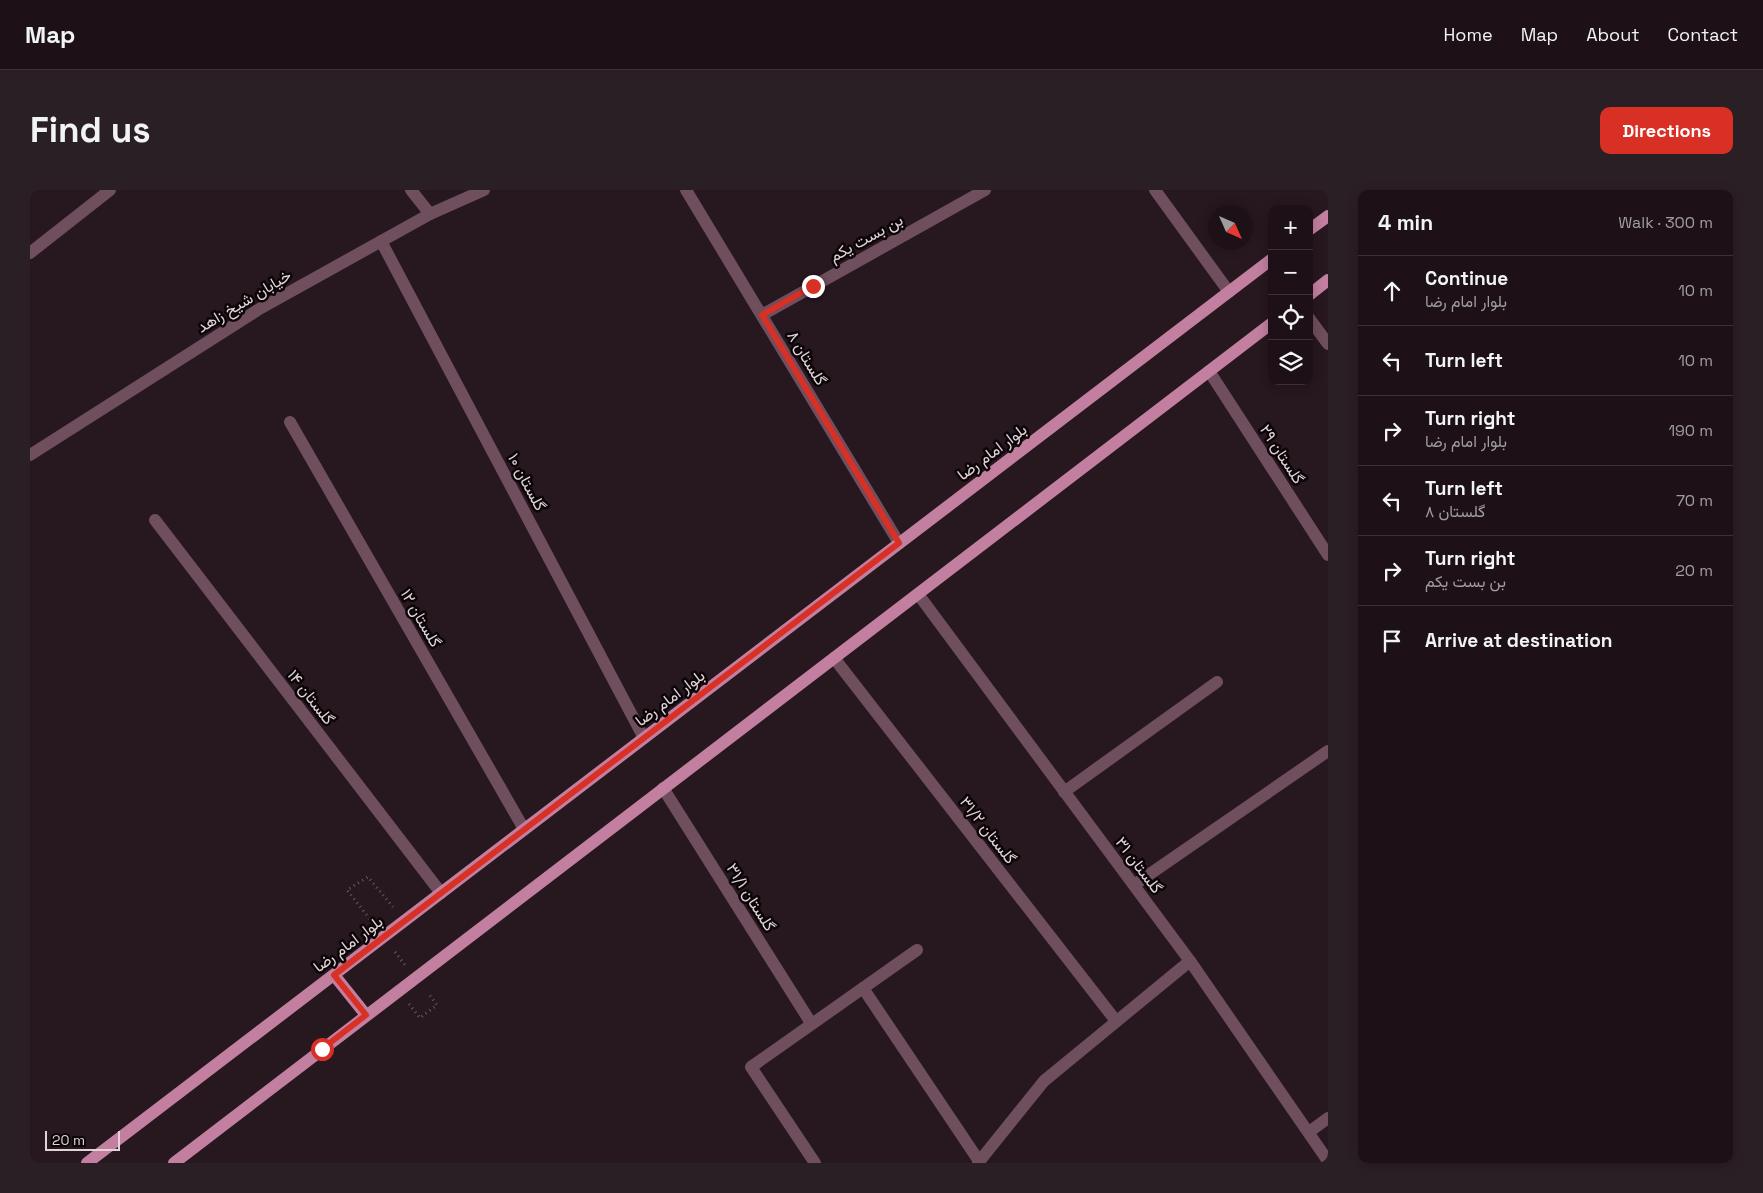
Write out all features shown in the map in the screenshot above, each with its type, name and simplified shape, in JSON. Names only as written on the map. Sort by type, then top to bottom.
[{"type":"main road","points":[[1313,227],[1328,216]]},
{"type":"main road","name":"بلوار امام رضا","points":[[88,1163],[1268,262]]},
{"type":"main road","points":[[1313,292],[1328,280]]},
{"type":"main road","points":[[174,1163],[1268,326]]},
{"type":"main road","points":[[334,975],[366,1015]]},
{"type":"street","points":[[30,253],[110,190]]},
{"type":"street","points":[[411,190],[430,214]]},
{"type":"street","name":"خیابان شیخ زاهد","points":[[30,455],[261,308],[430,214],[484,190]]},
{"type":"street","name":"گلستان ۸","points":[[686,190],[899,543]]},
{"type":"street","name":"بن بست یکم","points":[[762,315],[985,190]]},
{"type":"street","points":[[1155,190],[1229,292]]},
{"type":"street","name":"گلستان ۱۰","points":[[381,241],[644,738]]},
{"type":"street","points":[[1313,323],[1328,344]]},
{"type":"street","name":"گلستان ۲۹","points":[[1209,371],[1328,556]]},
{"type":"street","name":"گلستان ۱۲","points":[[290,422],[524,829]]},
{"type":"street","name":"گلستان ۱۴","points":[[156,520],[441,893]]},
{"type":"street","name":"گلستان ۳۱","points":[[918,594],[1190,961],[1328,1161]]},
{"type":"street","name":"گلستان ۳۱/۲","points":[[834,658],[1116,1021]]},
{"type":"street","points":[[1064,792],[1217,682]]},
{"type":"street","points":[[1134,885],[1328,752]]},
{"type":"street","name":"گلستان ۳۱/۱","points":[[663,788],[811,1023]]},
{"type":"street","points":[[815,1163],[751,1067],[917,950]]},
{"type":"street","points":[[863,988],[978,1162],[1044,1081],[1190,961]]},
{"type":"street","points":[[1309,1132],[1328,1118]]},
{"type":"path","points":[[347,890],[368,877],[405,921]]},
{"type":"path","points":[[420,1018],[437,1005]]},
{"type":"route","points":[[322,1049],[366,1015],[334,975],[899,543],[762,315],[813,286]]}]
